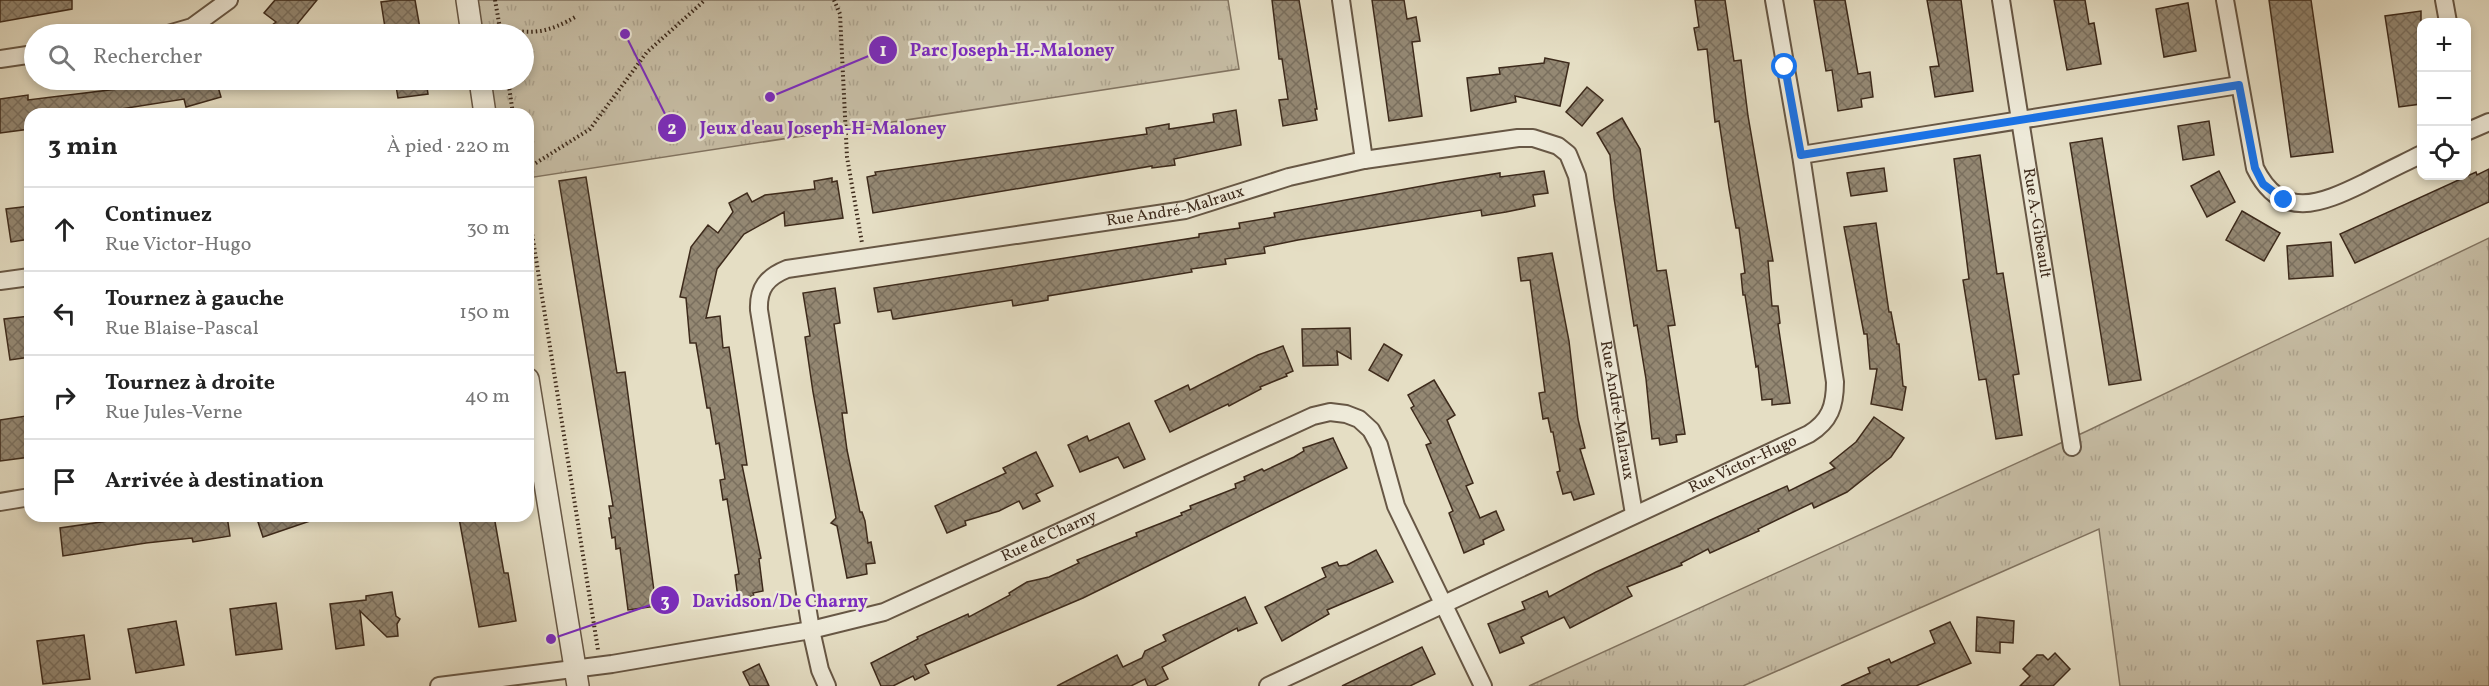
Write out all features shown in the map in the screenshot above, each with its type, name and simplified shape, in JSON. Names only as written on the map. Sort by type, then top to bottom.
[{"type":"street","points":[[196,24],[229,0]]},
{"type":"street","points":[[467,0],[471,24]]},
{"type":"street","points":[[1341,0],[1364,160]]},
{"type":"street","name":"Rue Victor-Hugo","points":[[1268,686],[1809,434],[1824,423],[1832,410],[1834,382],[1801,155],[1774,0]]},
{"type":"street","name":"Rue A.-Gibeault","points":[[2001,0],[2073,447]]},
{"type":"street","points":[[2225,0],[2255,168],[2263,184],[2284,200],[2295,204],[2323,201],[2417,156]]},
{"type":"street","points":[[2444,0],[2447,18]]},
{"type":"street","points":[[0,59],[24,55]]},
{"type":"street","points":[[1801,155],[2239,85]]},
{"type":"street","points":[[481,90],[484,108]]},
{"type":"street","points":[[2471,130],[2489,122]]},
{"type":"street","name":"Rue André-Malraux","points":[[811,630],[759,295],[765,283],[787,269],[1185,210],[1289,177],[1364,160],[1518,138],[1547,141],[1568,154],[1577,176],[1634,514]]},
{"type":"street","points":[[0,281],[24,278]]},
{"type":"street","name":"Rue de Charny","points":[[439,686],[532,673],[576,678],[601,665],[811,630],[859,619],[904,605],[1302,421],[1330,412],[1346,414],[1359,419],[1371,430],[1379,445],[1396,506],[1483,686]]},
{"type":"street","points":[[534,416],[576,678]]},
{"type":"street","points":[[0,502],[24,498]]},
{"type":"street","points":[[811,630],[820,670],[827,686]]},
{"type":"path","points":[[495,0],[499,24]]},
{"type":"path","points":[[534,164],[590,129],[647,52],[705,0]]},
{"type":"path","points":[[834,0],[840,14],[847,157],[865,257]]},
{"type":"path","points":[[534,31],[557,27],[577,15]]},
{"type":"path","points":[[509,90],[512,108]]},
{"type":"path","points":[[534,245],[601,665]]},
{"type":"green space","points":[[467,0],[1228,0],[1239,69],[534,177],[534,108],[484,108],[481,90],[534,90],[534,24],[471,24]]},
{"type":"green space","points":[[2489,238],[2489,686],[2120,686],[2099,529],[1743,686],[1529,686],[2087,431]]},
{"type":"building","points":[[0,0],[72,0],[72,9],[0,22]]},
{"type":"building","points":[[275,0],[317,0],[297,24],[273,24],[276,22],[264,13]]},
{"type":"building","points":[[415,0],[419,24],[384,24],[381,2]]},
{"type":"building","points":[[1272,0],[1299,0],[1317,120],[1283,126],[1279,100],[1288,99],[1282,59],[1279,59]]},
{"type":"building","points":[[1372,0],[1404,0],[1407,19],[1416,17],[1420,41],[1412,42],[1422,116],[1389,121]]},
{"type":"building","points":[[1695,0],[1725,0],[1734,61],[1741,60],[1748,116],[1773,261],[1768,261],[1772,306],[1778,306],[1780,323],[1778,324],[1790,403],[1772,405],[1772,399],[1762,400],[1758,366],[1756,367],[1745,295],[1743,295],[1741,274],[1745,273],[1739,228],[1736,228],[1719,121],[1715,122],[1707,49],[1698,50],[1694,28],[1699,27]]},
{"type":"building","points":[[1814,0],[1845,0],[1858,74],[1870,72],[1873,97],[1861,99],[1862,107],[1838,111],[1832,70],[1826,71]]},
{"type":"building","points":[[1927,0],[1961,0],[1973,91],[1935,97],[1930,67],[1939,66]]},
{"type":"building","points":[[2054,0],[2085,0],[2089,24],[2094,23],[2101,64],[2067,70]]},
{"type":"building","points":[[2269,0],[2311,0],[2333,152],[2291,157]]},
{"type":"building","points":[[2188,3],[2196,51],[2164,57],[2156,9]]},
{"type":"building","points":[[2421,11],[2421,18],[2417,18],[2417,105],[2399,107],[2385,16]]},
{"type":"building","points":[[1545,58],[1569,63],[1560,106],[1515,96],[1516,102],[1471,111],[1467,78],[1500,74],[1499,68],[1544,63]]},
{"type":"building","points":[[1587,87],[1603,100],[1582,126],[1566,112]]},
{"type":"building","points":[[109,90],[219,90],[221,97],[186,107],[184,99],[127,108],[24,108],[24,130],[0,133],[0,99],[28,95],[28,100]]},
{"type":"building","points":[[397,90],[427,90],[428,94],[398,98]]},
{"type":"building","points":[[1236,110],[1241,145],[1174,159],[1175,165],[1152,168],[1152,166],[873,213],[867,177],[876,175],[875,172],[1147,134],[1146,128],[1169,124],[1169,129],[1214,122],[1213,114]]},
{"type":"building","points":[[1622,118],[1640,149],[1657,271],[1666,270],[1675,325],[1668,326],[1685,434],[1676,435],[1677,442],[1660,445],[1659,438],[1652,439],[1646,379],[1637,325],[1634,326],[1614,198],[1610,155],[1597,133]]},
{"type":"building","points":[[2209,121],[2214,155],[2183,160],[2178,126]]},
{"type":"building","points":[[2102,138],[2141,380],[2109,385],[2070,143]]},
{"type":"building","points":[[1980,155],[1997,274],[2003,273],[2019,374],[2013,375],[2022,435],[1996,439],[1986,379],[1979,380],[1963,280],[1969,279],[1954,159]]},
{"type":"building","points":[[1884,168],[1887,191],[1851,196],[1847,173]]},
{"type":"building","points":[[2489,169],[2489,202],[2355,263],[2340,234],[2458,180],[2471,180],[2471,174],[2476,172],[2477,175]]},
{"type":"building","points":[[1544,171],[1548,193],[1533,195],[1535,206],[1482,216],[1481,210],[1298,240],[1264,247],[1265,253],[1225,259],[1226,264],[1191,269],[1192,272],[1048,296],[1048,300],[1013,306],[1012,300],[895,319],[893,319],[891,310],[878,312],[874,288],[1199,237],[1199,234],[1240,228],[1239,223],[1275,217],[1274,213],[1444,182],[1500,173],[1500,177]]},
{"type":"building","points":[[2219,171],[2235,202],[2207,217],[2191,186]]},
{"type":"building","points":[[586,177],[617,373],[625,372],[656,606],[628,610],[620,548],[616,549],[615,537],[612,538],[609,506],[613,506],[559,181]]},
{"type":"building","points":[[832,178],[832,182],[837,181],[843,218],[785,226],[784,212],[744,234],[717,269],[706,318],[720,316],[723,348],[729,347],[747,465],[742,465],[761,558],[759,559],[763,591],[753,593],[754,596],[738,598],[735,575],[739,574],[727,499],[723,500],[720,480],[725,479],[719,443],[716,444],[710,408],[707,408],[696,343],[690,343],[686,298],[680,297],[691,247],[708,225],[718,233],[733,212],[729,203],[747,193],[752,202],[765,195],[815,189],[814,181]]},
{"type":"building","points":[[24,207],[24,240],[11,242],[6,209]]},
{"type":"building","points":[[2242,211],[2280,233],[2264,261],[2226,240]]},
{"type":"building","points":[[1876,223],[1889,312],[1891,312],[1897,344],[1899,344],[1903,386],[1906,387],[1902,410],[1871,404],[1877,369],[1870,369],[1867,334],[1864,334],[1844,227]]},
{"type":"building","points":[[2331,242],[2333,276],[2289,279],[2287,246]]},
{"type":"building","points":[[1552,253],[1569,341],[1578,419],[1585,448],[1580,449],[1594,494],[1574,500],[1571,492],[1563,494],[1557,472],[1560,471],[1553,432],[1551,432],[1548,418],[1543,419],[1539,393],[1545,392],[1530,280],[1521,281],[1518,258]]},
{"type":"building","points":[[835,288],[840,323],[834,324],[847,413],[842,413],[847,450],[860,512],[865,521],[868,543],[871,542],[875,563],[866,564],[867,574],[847,578],[837,526],[831,523],[836,518],[813,392],[805,337],[810,336],[803,293]]},
{"type":"building","points":[[24,317],[24,358],[10,360],[4,319]]},
{"type":"building","points":[[1350,328],[1351,359],[1337,351],[1338,365],[1303,366],[1302,329]]},
{"type":"building","points":[[1384,344],[1402,355],[1388,381],[1369,370]]},
{"type":"building","points":[[1283,346],[1293,371],[1286,374],[1287,376],[1260,387],[1261,389],[1229,406],[1228,404],[1170,432],[1155,401],[1188,385],[1190,390],[1258,355]]},
{"type":"building","points":[[1434,380],[1455,415],[1447,420],[1473,483],[1466,486],[1480,518],[1496,511],[1504,530],[1483,540],[1484,544],[1464,553],[1449,513],[1453,511],[1426,445],[1431,443],[1411,408],[1414,406],[1408,395]]},
{"type":"building","points":[[24,416],[24,458],[0,461],[0,420]]},
{"type":"building","points":[[1874,417],[1904,438],[1891,457],[1847,492],[1814,508],[1812,503],[1758,529],[1759,531],[1710,553],[1708,549],[1681,563],[1682,565],[1627,587],[1632,596],[1570,628],[1564,617],[1521,637],[1524,643],[1500,653],[1488,624],[1525,609],[1522,602],[1547,591],[1549,597],[1596,572],[1715,518],[1787,486],[1789,491],[1835,468],[1830,463],[1856,442]]},
{"type":"building","points":[[1129,423],[1145,459],[1124,468],[1118,457],[1080,472],[1068,445],[1087,436],[1089,441]]},
{"type":"building","points":[[1333,438],[1347,468],[1083,598],[925,665],[929,673],[915,680],[913,676],[893,686],[881,686],[871,663],[918,639],[917,637],[968,614],[969,617],[1010,595],[1009,593],[1027,582],[1049,577],[1079,563],[1077,560],[1182,515],[1181,513],[1191,509],[1190,506],[1236,488],[1235,484],[1245,480],[1244,477],[1262,469],[1264,471],[1294,457],[1304,451],[1303,448]]},
{"type":"building","points":[[1036,452],[1053,486],[1036,494],[1040,501],[1023,509],[1019,501],[999,511],[965,521],[966,525],[947,533],[935,506],[1006,473],[1003,468]]},
{"type":"building","points":[[102,522],[228,522],[230,536],[193,542],[192,538],[146,543],[63,556],[60,528]]},
{"type":"building","points":[[258,522],[307,522],[263,537]]},
{"type":"building","points":[[460,522],[495,522],[504,573],[508,573],[516,621],[479,627]]},
{"type":"building","points":[[1376,550],[1393,582],[1327,610],[1329,614],[1282,641],[1265,607],[1326,577],[1322,568],[1337,562],[1339,566],[1347,565]]},
{"type":"building","points":[[392,592],[396,616],[400,619],[397,624],[398,636],[387,637],[360,611],[364,645],[336,649],[330,604],[366,600],[366,596]]},
{"type":"building","points":[[1245,597],[1257,623],[1238,631],[1237,628],[1162,667],[1168,679],[1154,686],[1148,686],[1145,679],[1131,686],[1057,686],[1117,655],[1123,667],[1142,658],[1145,651],[1166,641],[1163,635]]},
{"type":"building","points":[[276,603],[282,649],[236,655],[230,609]]},
{"type":"building","points":[[1977,617],[2014,621],[2013,643],[2000,642],[2000,653],[1976,651]]},
{"type":"building","points":[[176,621],[184,665],[136,673],[128,629]]},
{"type":"building","points":[[1950,622],[1971,663],[1916,686],[1841,686],[1870,673],[1868,668],[1889,659],[1891,663],[1935,643],[1930,631]]},
{"type":"building","points":[[84,635],[90,679],[43,684],[37,641]]},
{"type":"building","points":[[1422,647],[1435,674],[1410,686],[1342,686]]},
{"type":"building","points":[[2055,653],[2070,669],[2053,686],[2020,686],[2030,676],[2023,669],[2037,655],[2043,655],[2048,660]]},
{"type":"building","points":[[759,664],[769,686],[750,686],[743,672]]},
{"type":"place","name":"Jeux d'eau Joseph-H-Maloney","points":[[625,34]]},
{"type":"place","name":"Parc Joseph-H.-Maloney","points":[[770,97]]},
{"type":"place","name":"Davidson/De Charny","points":[[551,639]]},
{"type":"route","points":[[1785,67],[1801,155],[2239,85],[2255,168],[2263,184],[2284,200]]}]
